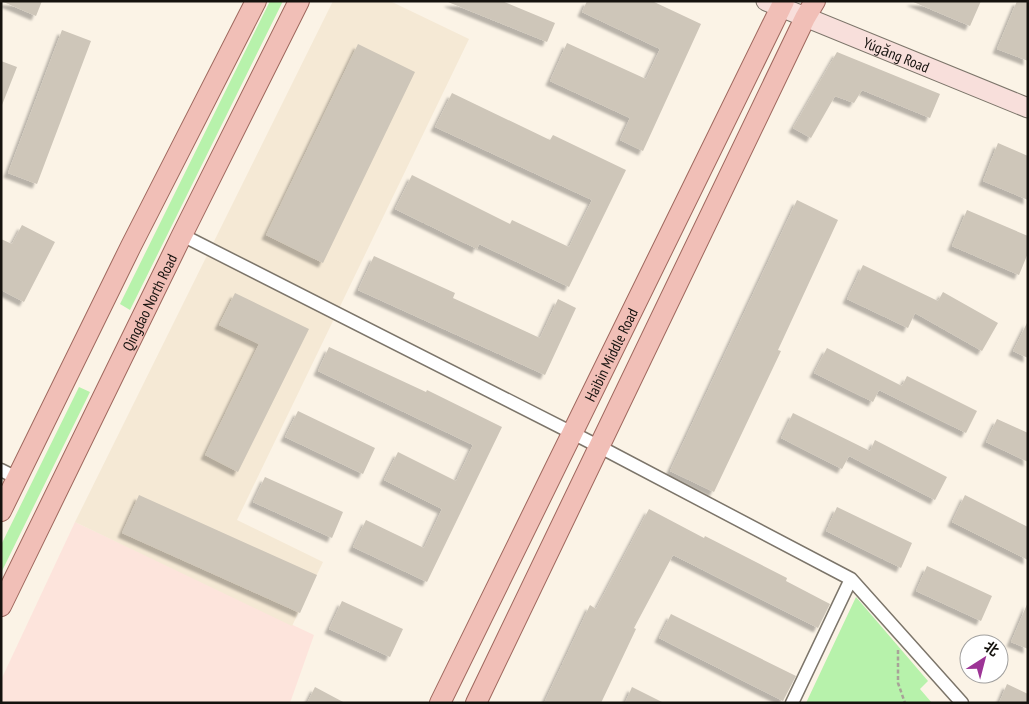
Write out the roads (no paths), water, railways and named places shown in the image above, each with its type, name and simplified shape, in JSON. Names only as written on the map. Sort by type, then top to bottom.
[{"type":"main road","points":[[1,511],[9,474],[131,246],[256,1]]},
{"type":"main road","name":"Qingdao North Road","points":[[1,606],[182,235],[300,1]]},
{"type":"main road","name":"Haibin Middle Road","points":[[440,703],[572,433],[777,3]]},
{"type":"main road","name":"Haibin Middle Road","points":[[476,703],[810,9]]},
{"type":"street","name":"Yúgǎng Road","points":[[777,3],[810,9],[1028,108]]},
{"type":"street","points":[[182,235],[600,447],[851,579],[962,703]]},
{"type":"street","points":[[792,703],[851,579]]}]
